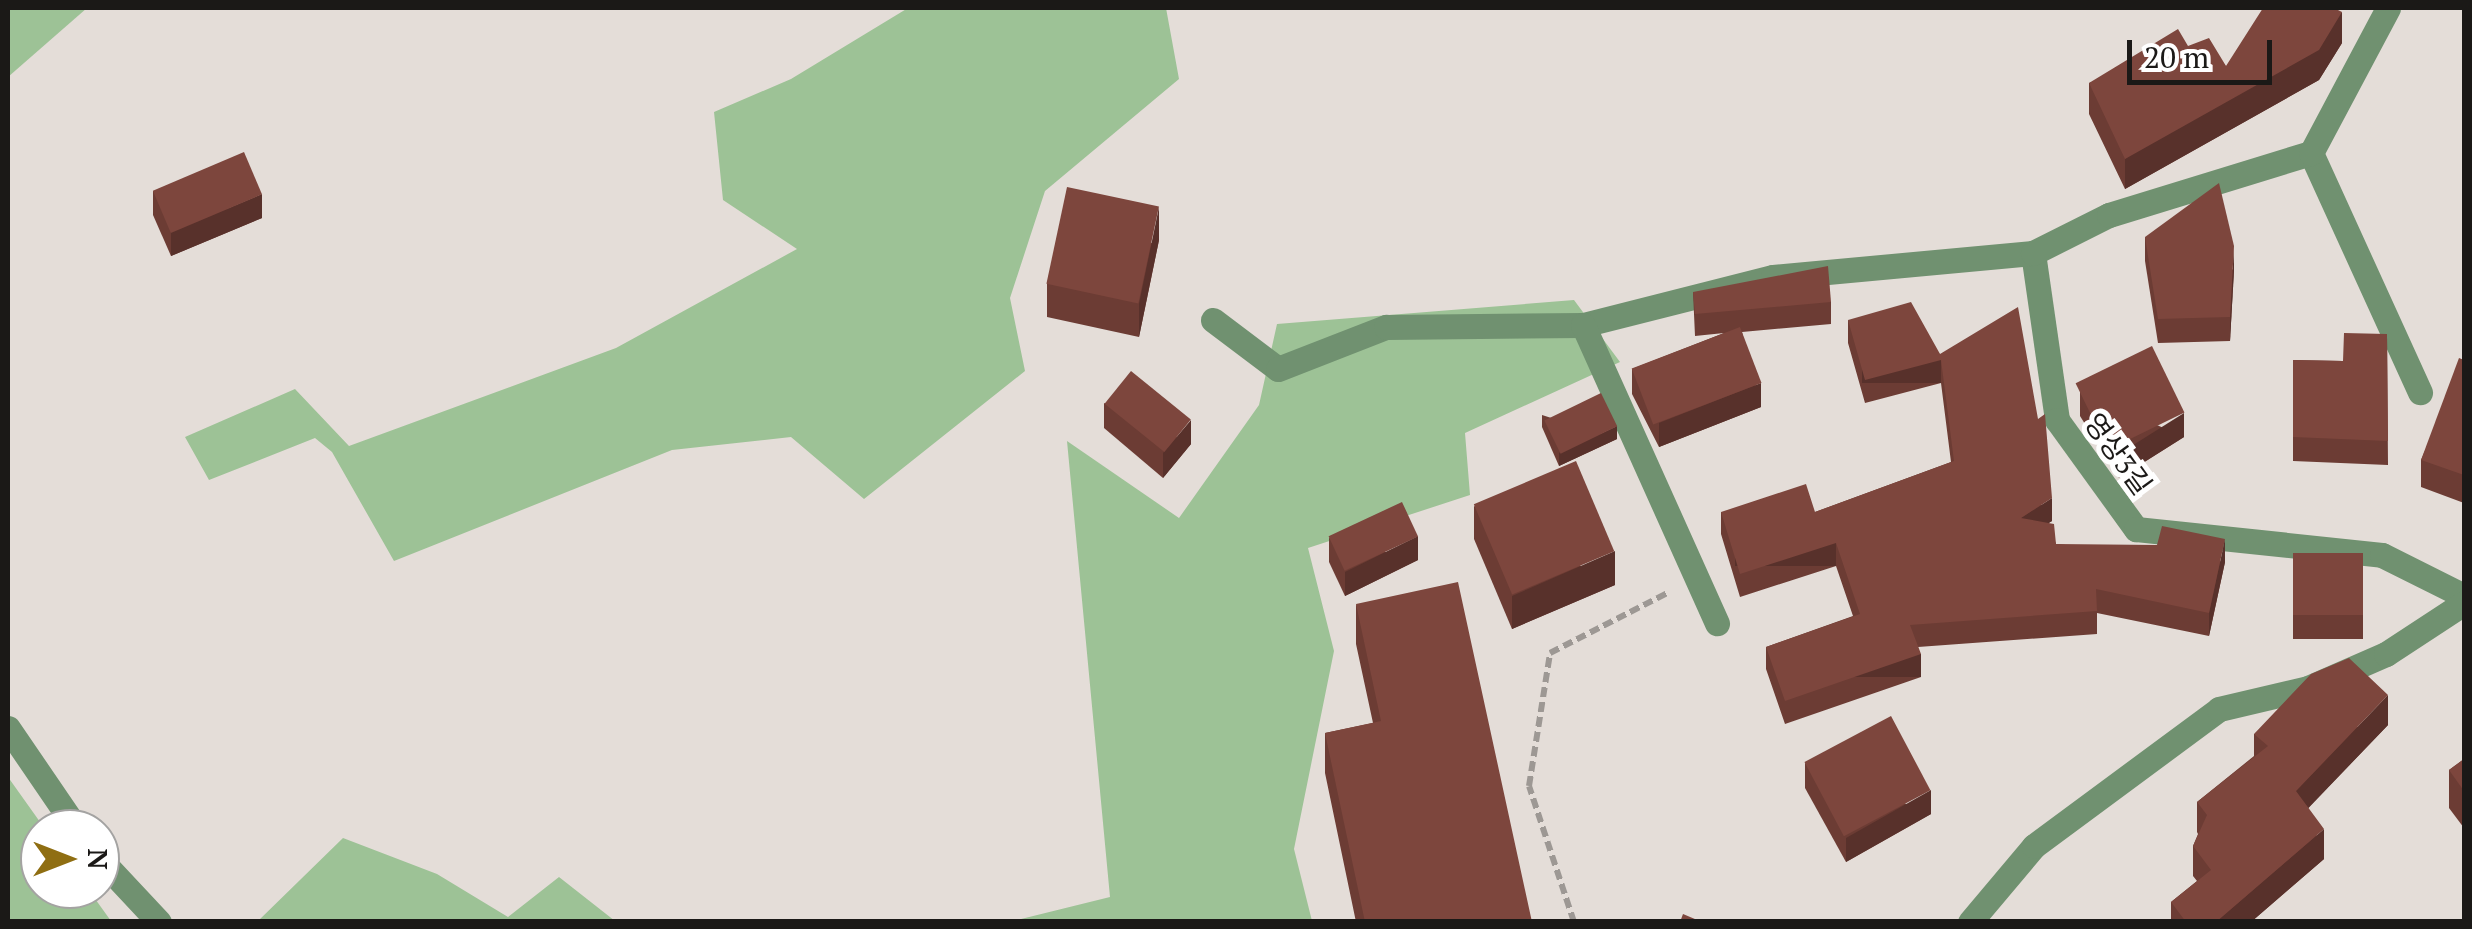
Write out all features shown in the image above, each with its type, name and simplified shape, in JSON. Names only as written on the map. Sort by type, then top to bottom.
[{"type":"street","points":[[1213,320],[1278,369],[1386,327],[1584,325],[1773,277],[2033,253],[2108,215],[2310,154],[2388,8]]},
{"type":"street","points":[[2310,154],[2420,392]]},
{"type":"street","name":"영상3길","points":[[1970,922],[2034,846],[2206,717],[2355,668],[2464,600],[2382,555],[2136,528],[2057,420],[2033,253]]},
{"type":"street","points":[[1584,325],[1717,623]]},
{"type":"street","points":[[8,728],[63,809]]},
{"type":"street","points":[[120,880],[159,922]]},
{"type":"path","points":[[1574,922],[1529,786],[1550,653],[1700,580]]},
{"type":"green space","points":[[8,8],[87,8],[8,77]]},
{"type":"green space","points":[[908,8],[1166,8],[1179,79],[1045,191],[1010,298],[1025,371],[864,499],[791,437],[672,450],[394,561],[332,452],[315,438],[209,480],[185,437],[295,389],[349,446],[616,348],[797,249],[723,200],[714,112],[791,79]]},
{"type":"green space","points":[[1574,300],[1620,362],[1465,433],[1470,495],[1308,548],[1334,651],[1294,849],[1312,921],[1009,922],[1110,897],[1067,441],[1179,518],[1259,405],[1277,324]]},
{"type":"green space","points":[[8,777],[31,809],[20,809],[20,909],[102,909],[111,921],[8,921]]},
{"type":"green space","points":[[343,838],[437,874],[508,917],[559,877],[615,921],[258,921]]},
{"type":"building","points":[[2263,8],[2334,8],[2342,12],[2319,50],[2125,159],[2089,83],[2178,29],[2188,46],[2209,38],[2226,66]]},
{"type":"building","points":[[244,152],[262,194],[171,233],[153,191]]},
{"type":"building","points":[[2219,183],[2234,246],[2230,317],[2158,319],[2145,237]]},
{"type":"building","points":[[1067,187],[1159,207],[1138,303],[1046,284]]},
{"type":"building","points":[[1828,266],[1831,302],[1695,314],[1693,292]]},
{"type":"building","points":[[1911,302],[1940,354],[2018,307],[2038,419],[2045,414],[2052,498],[2021,518],[2054,524],[2056,544],[2157,545],[2162,526],[2225,539],[2209,613],[2096,589],[2097,611],[1910,625],[1921,654],[1785,701],[1766,647],[1860,614],[1836,543],[1740,574],[1721,512],[1806,484],[1815,512],[1954,461],[1941,360],[1865,380],[1848,320]]},
{"type":"building","points":[[1740,327],[1762,383],[1653,425],[1632,369]]},
{"type":"building","points":[[2344,333],[2387,334],[2388,441],[2293,437],[2293,360],[2343,361]]},
{"type":"building","points":[[2152,346],[2184,413],[2108,450],[2076,383]]},
{"type":"building","points":[[2459,358],[2464,360],[2464,475],[2421,460]]},
{"type":"building","points":[[1131,371],[1191,419],[1164,452],[1105,404]]},
{"type":"building","points":[[1601,393],[1617,426],[1561,454],[1544,421]]},
{"type":"building","points":[[1576,461],[1614,551],[1512,595],[1474,504]]},
{"type":"building","points":[[1402,502],[1418,536],[1345,571],[1329,536]]},
{"type":"building","points":[[2293,553],[2363,553],[2363,615],[2293,615]]},
{"type":"building","points":[[1458,582],[1532,922],[1365,922],[1325,733],[1381,721],[1356,604]]},
{"type":"building","points":[[2349,658],[2388,695],[2296,791],[2324,829],[2216,922],[2186,922],[2171,902],[2211,870],[2193,846],[2207,815],[2197,802],[2268,746],[2254,734],[2311,674]]},
{"type":"building","points":[[1891,716],[1930,790],[1844,836],[1804,762]]},
{"type":"building","points":[[2464,759],[2464,791],[2449,770]]},
{"type":"building","points":[[1683,914],[1702,922],[1680,922]]}]
